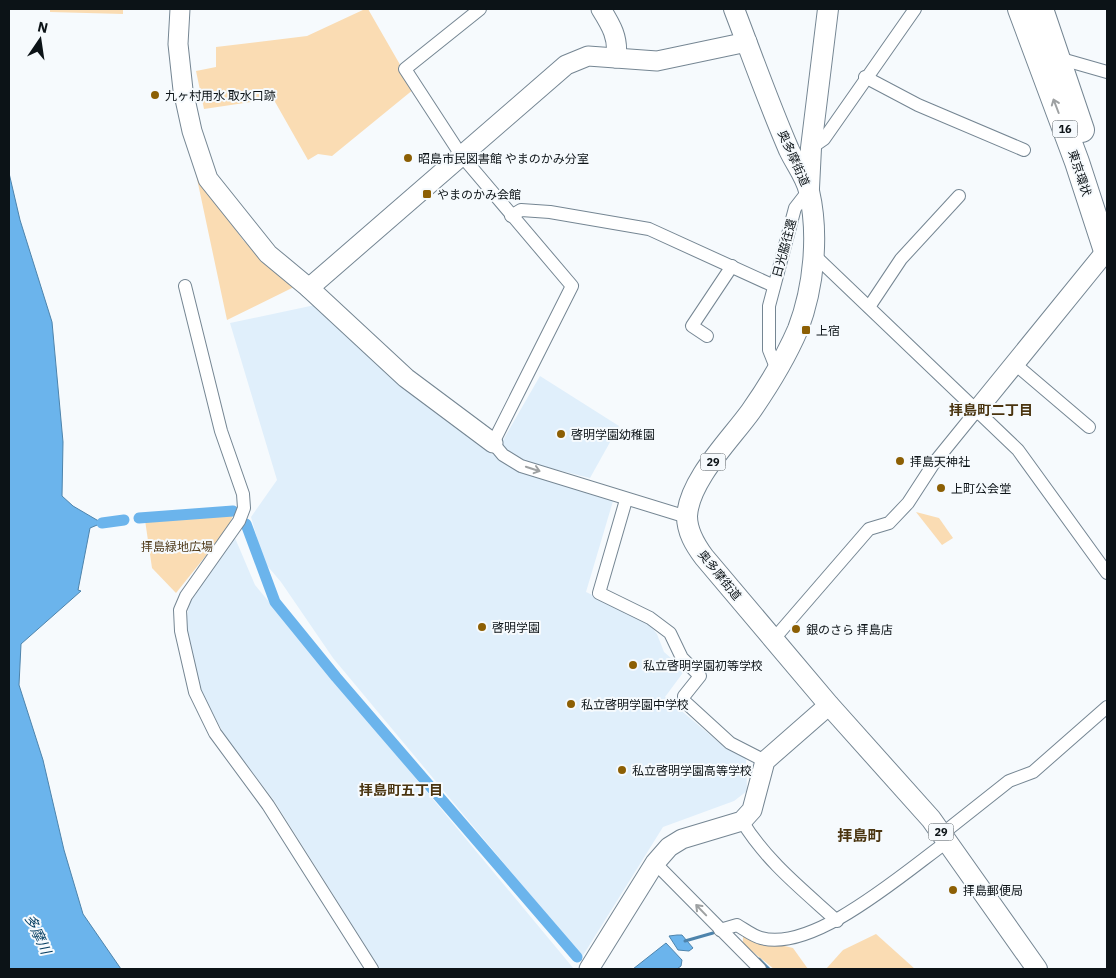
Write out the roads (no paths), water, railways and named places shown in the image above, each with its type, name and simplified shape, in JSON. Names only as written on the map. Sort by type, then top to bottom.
[{"type":"highway","name":"東京環状","points":[[1020,9],[1077,162],[1107,252]]},
{"type":"highway","name":"東京環状","points":[[1041,9],[1107,206]]},
{"type":"main road","name":"奥多摩街道","points":[[734,9],[789,151],[809,190],[814,254],[807,302],[790,347],[752,410],[696,486],[687,517],[695,544],[829,706],[945,837],[1037,969]]},
{"type":"main road","name":"29","points":[[809,190],[811,148],[828,9]]},
{"type":"street","points":[[180,9],[178,44],[183,90],[192,131],[208,179],[264,250],[309,288],[406,378],[493,443],[502,455],[520,466],[626,500],[687,517]]},
{"type":"street","points":[[480,9],[405,69],[461,155],[572,286],[566,302],[493,443]]},
{"type":"street","points":[[601,9],[615,32],[618,47],[616,58]]},
{"type":"street","points":[[811,148],[824,140],[865,78],[886,53],[915,9]]},
{"type":"street","points":[[309,288],[566,65],[588,56],[632,61],[657,61],[747,42]]},
{"type":"street","points":[[1058,58],[1107,72]]},
{"type":"street","points":[[865,78],[918,105],[1024,150]]},
{"type":"street","name":"日光脇往還","points":[[777,370],[769,350],[769,306],[795,208],[809,190]]},
{"type":"street","points":[[869,307],[901,259],[959,196]]},
{"type":"street","points":[[512,216],[521,210],[550,212],[649,229],[774,286]]},
{"type":"street","points":[[773,640],[865,533],[869,529],[888,523],[908,503],[934,463],[1107,252]]},
{"type":"street","points":[[814,254],[1018,450],[1107,573]]},
{"type":"street","points":[[707,336],[692,326],[732,266]]},
{"type":"street","points":[[185,286],[221,431],[243,494],[244,508],[239,521],[186,596],[180,610],[180,631],[195,692],[215,733],[268,805],[372,969]]},
{"type":"street","points":[[1015,364],[1089,428]]},
{"type":"street","points":[[626,500],[598,593],[650,618],[670,633],[682,658],[700,676],[684,696],[684,701],[730,743],[765,761]]},
{"type":"street","points":[[588,969],[655,862],[668,847],[682,839],[742,821],[752,810],[765,761],[829,706]]},
{"type":"street","points":[[720,930],[737,925],[760,938],[777,939],[804,935],[837,921],[945,837],[1009,781],[1033,772],[1107,707]]},
{"type":"street","points":[[742,821],[772,861],[837,921]]},
{"type":"street","points":[[655,862],[760,969]]},
{"type":"water","name":"多摩川","points":[[9,173],[20,220],[52,322],[63,442],[62,496],[73,506],[102,523],[90,528],[78,590],[81,591],[21,644],[19,685],[43,760],[64,850],[83,914],[121,969],[9,969]]},
{"type":"water","points":[[682,935],[693,948],[689,951],[678,950],[669,936]]},
{"type":"water","points":[[666,943],[682,960],[681,966],[677,969],[633,969]]},
{"type":"waterway","points":[[139,518],[233,511]]},
{"type":"waterway","points":[[102,523],[124,520]]},
{"type":"waterway","points":[[246,524],[275,602],[336,677],[577,957]]},
{"type":"waterway","points":[[685,941],[713,933]]},
{"type":"waterway","points":[[759,959],[769,969]]},
{"type":"place","name":"九ヶ村用水 取水口跡","points":[[155,95]]},
{"type":"place","name":"昭島市民図書館 やまのかみ分室","points":[[408,158]]},
{"type":"place","name":"やまのかみ会館","points":[[427,194]]},
{"type":"place","name":"上宿","points":[[806,330]]},
{"type":"place","name":"啓明学園幼稚園","points":[[561,434]]},
{"type":"place","name":"拝島天神社","points":[[900,461]]},
{"type":"place","name":"上町公会堂","points":[[941,488]]},
{"type":"place","name":"啓明学園","points":[[482,627]]},
{"type":"place","name":"銀のさら 拝島店","points":[[796,629]]},
{"type":"place","name":"私立啓明学園初等学校","points":[[633,665]]},
{"type":"place","name":"私立啓明学園中学校","points":[[571,704]]},
{"type":"place","name":"私立啓明学園高等学校","points":[[622,770]]},
{"type":"place","name":"拝島郵便局","points":[[953,890]]},
{"type":"district","name":"拝島町二丁目","points":[[991,410]]},
{"type":"district","name":"拝島町五丁目","points":[[401,790]]},
{"type":"district","name":"拝島町","points":[[860,835]]},
{"type":"park label","name":"拝島緑地広場","points":[[177,546]]}]
